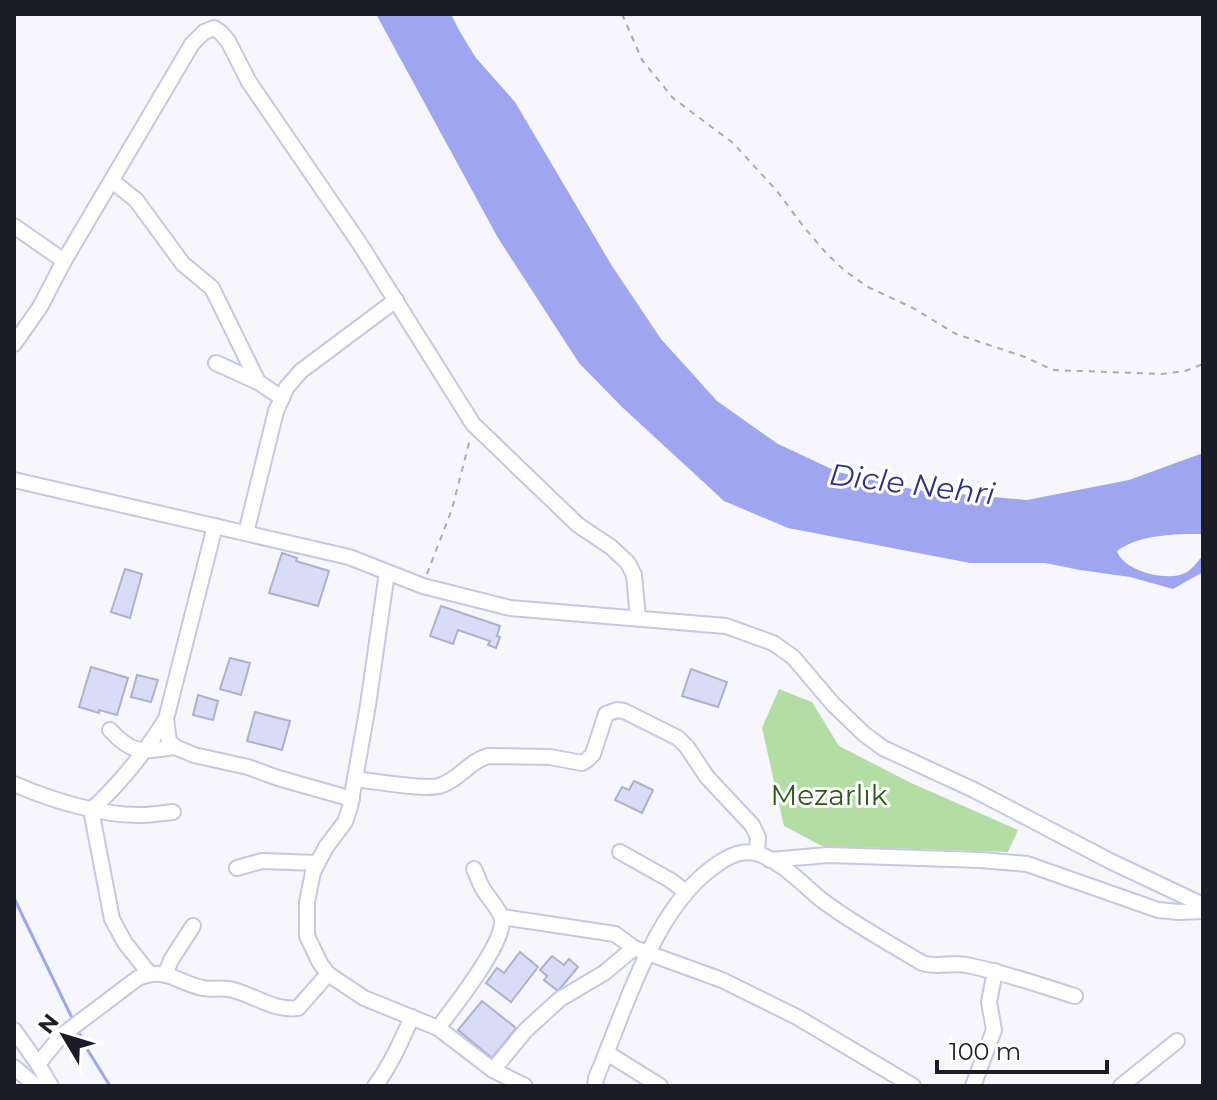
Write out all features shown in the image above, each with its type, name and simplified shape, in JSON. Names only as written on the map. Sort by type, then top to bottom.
[{"type":"street","points":[[14,344],[40,307],[192,44],[204,32],[214,28],[228,41],[249,82],[360,244],[473,424],[578,525],[611,547],[628,563],[634,575],[638,618]]},
{"type":"street","points":[[112,181],[136,200],[183,264],[212,288],[258,382]]},
{"type":"street","points":[[14,226],[64,261]]},
{"type":"street","points":[[246,533],[276,411],[287,387],[301,371],[396,300]]},
{"type":"street","points":[[216,363],[258,382],[282,398]]},
{"type":"street","points":[[14,480],[349,557],[423,586],[510,608],[726,626],[773,643],[793,657],[833,704],[883,748],[974,790],[1203,908]]},
{"type":"street","points":[[91,810],[145,752],[166,719],[215,526]]},
{"type":"street","points":[[387,572],[352,799],[345,822],[326,847],[313,872],[307,902],[307,936],[328,974],[364,998],[438,1028],[493,1070],[525,1086]]},
{"type":"street","points":[[355,779],[440,786],[479,758],[488,756],[550,757],[582,763],[593,754],[606,714],[617,710],[678,738],[707,777],[752,825],[763,856],[785,868],[825,902],[922,963],[934,966],[957,963],[995,971],[1075,996]]},
{"type":"street","points":[[166,719],[169,741],[175,747],[352,799]]},
{"type":"street","points":[[110,730],[119,740],[145,752],[175,747]]},
{"type":"street","points":[[14,784],[39,795],[91,810],[140,815],[173,812]]},
{"type":"street","points":[[91,810],[112,919],[125,943],[157,974]]},
{"type":"street","points":[[620,852],[686,892]]},
{"type":"street","points":[[595,1086],[636,981],[658,935],[686,892],[702,874],[734,853],[1027,864],[1158,910],[1179,912],[1203,908]]},
{"type":"street","points":[[237,868],[262,861],[317,863]]},
{"type":"street","points":[[438,1028],[496,942],[502,917],[474,869]]},
{"type":"street","points":[[502,917],[615,934],[634,948],[722,980],[797,1017],[913,1086]]},
{"type":"street","points":[[157,974],[171,960],[193,926]]},
{"type":"street","points":[[493,1070],[526,1030],[560,999],[604,973],[634,948]]},
{"type":"street","points":[[973,1086],[994,1030],[989,1002],[995,971]]},
{"type":"street","points":[[38,1064],[61,1036],[138,978],[157,974],[172,976],[205,989],[218,987],[236,990],[287,1009],[298,1008],[328,974]]},
{"type":"street","points":[[375,1086],[412,1017]]},
{"type":"street","points":[[14,1030],[51,1086]]},
{"type":"street","points":[[1121,1086],[1177,1041]]},
{"type":"street","points":[[607,1053],[660,1086]]},
{"type":"street","points":[[14,1067],[36,1086]]},
{"type":"path","points":[[622,14],[642,60],[673,98],[733,143],[777,191],[826,253],[868,287],[913,308],[956,334],[1025,357],[1053,370],[1162,374],[1185,371],[1203,364]]},
{"type":"path","points":[[423,586],[452,509],[473,424]]},
{"type":"green space","name":"Mezarlık","points":[[779,689],[812,702],[839,746],[909,782],[1018,830],[1008,852],[822,846],[784,826],[762,728]]},
{"type":"water","points":[[376,14],[451,14],[476,58],[515,102],[612,266],[661,339],[717,401],[778,444],[838,472],[916,490],[1027,500],[1129,480],[1203,453],[1203,534],[1147,538],[1117,551],[1136,569],[1168,576],[1188,571],[1203,555],[1203,572],[1173,589],[1130,577],[1045,563],[970,563],[788,528],[724,501],[579,363],[498,238]]},
{"type":"building","points":[[282,553],[297,558],[296,561],[329,571],[318,606],[269,593]]},
{"type":"building","points":[[125,569],[142,574],[130,618],[111,612]]},
{"type":"building","points":[[441,606],[500,626],[496,648],[488,645],[490,641],[458,630],[453,644],[430,636]]},
{"type":"building","points":[[230,658],[250,663],[241,695],[220,689]]},
{"type":"building","points":[[91,667],[128,678],[117,715],[79,707]]},
{"type":"building","points":[[691,669],[727,682],[718,707],[682,696]]},
{"type":"building","points":[[137,675],[158,680],[151,702],[131,697]]},
{"type":"building","points":[[198,695],[218,701],[213,720],[193,715]]},
{"type":"building","points":[[255,712],[290,721],[282,750],[247,741]]},
{"type":"building","points":[[634,781],[653,790],[642,813],[615,800],[622,787],[629,790]]},
{"type":"building","points":[[520,952],[538,967],[511,1002],[486,983],[497,968],[504,973]]},
{"type":"building","points":[[552,956],[564,965],[569,959],[578,967],[558,991],[544,980],[547,976],[540,970]]},
{"type":"building","points":[[482,1001],[516,1028],[492,1058],[458,1030]]},
{"type":"waterway","points":[[14,898],[73,1020]]},
{"type":"waterway","points":[[78,1031],[110,1086]]},
{"type":"water label","name":"Dicle Nehri","points":[[912,484]]}]
